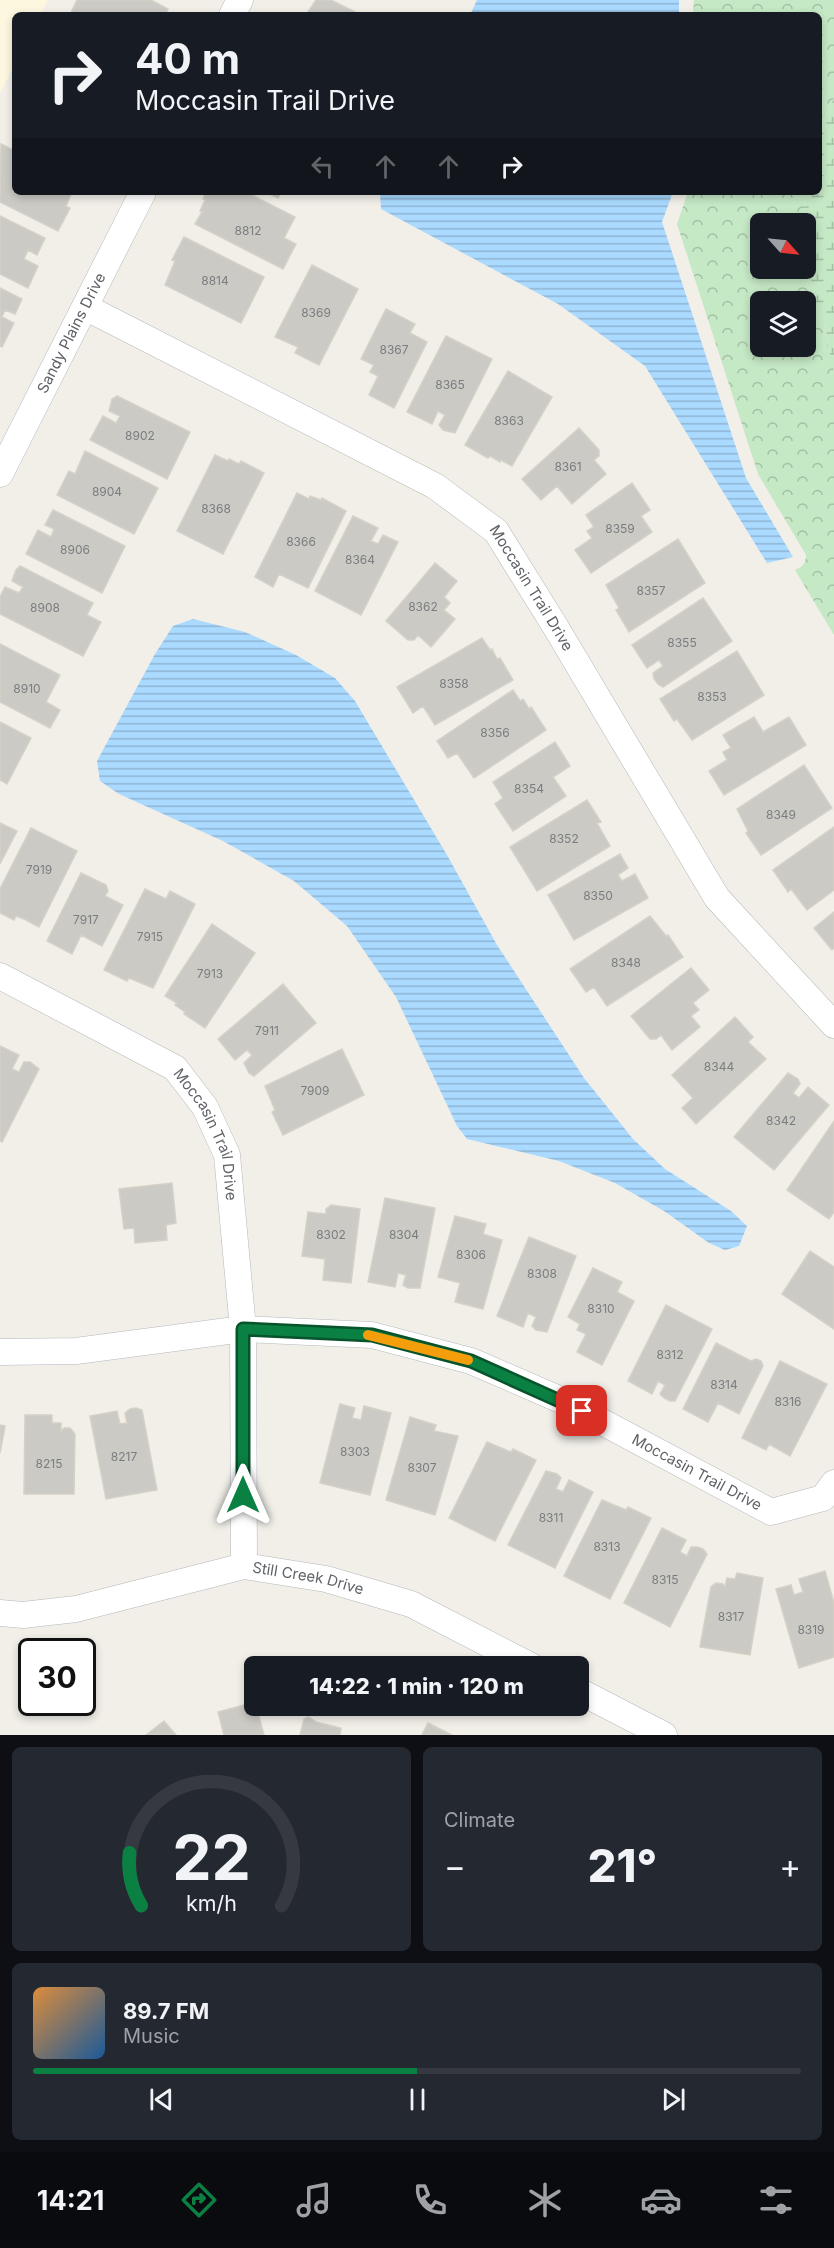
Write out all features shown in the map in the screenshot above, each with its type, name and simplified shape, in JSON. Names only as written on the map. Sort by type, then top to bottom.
[{"type":"street","name":"Sandy Plains Drive","points":[[0,474],[141,195]]},
{"type":"street","name":"Moccasin Trail Drive","points":[[85,307],[435,486],[495,531],[555,626],[717,898],[834,1025]]},
{"type":"street","name":"Moccasin Trail Drive","points":[[0,976],[175,1068],[205,1107],[227,1155],[243,1329],[244,1566]]},
{"type":"street","name":"Moccasin Trail Drive","points":[[0,1352],[76,1351],[243,1329],[372,1335],[471,1361],[561,1400],[771,1512],[823,1498],[834,1483]]},
{"type":"street","name":"Still Creek Drive","points":[[0,1612],[23,1615],[76,1609],[244,1566],[326,1579],[411,1604],[512,1656]]},
{"type":"street","points":[[589,1696],[664,1735]]},
{"type":"shaded area","points":[[0,0],[48,0],[42,12],[12,12],[12,70],[0,93]]},
{"type":"green space","points":[[694,0],[834,0],[834,98],[822,127],[822,12],[693,12]]},
{"type":"green space","points":[[834,98],[834,373],[824,324],[816,305],[816,291],[810,291],[805,279],[816,279],[816,213],[804,213],[807,195],[822,195],[822,127]]},
{"type":"green space","points":[[687,195],[807,195],[804,213],[750,213],[750,279],[805,279],[810,291],[750,291],[750,357],[816,357],[816,305],[824,324],[834,373],[834,635],[795,570],[804,564],[806,555],[758,474],[677,224]]},
{"type":"water","points":[[477,0],[679,0],[679,12],[471,12]]},
{"type":"water","points":[[380,195],[672,195],[662,222],[746,478],[793,557],[767,563],[645,366],[558,304],[381,209]]},
{"type":"water","points":[[193,619],[245,632],[296,655],[335,678],[355,701],[447,855],[497,945],[584,1078],[633,1139],[665,1169],[731,1211],[747,1226],[739,1246],[725,1250],[709,1243],[664,1211],[615,1183],[559,1161],[467,1139],[457,1126],[396,997],[347,926],[294,881],[223,841],[119,794],[100,781],[97,761],[155,654],[173,626]]},
{"type":"building","points":[[77,0],[151,0],[168,9],[166,12],[71,12]]},
{"type":"building","points":[[316,0],[331,0],[355,12],[308,12]]},
{"type":"building","points":[[1,144],[12,150],[12,195],[71,195],[66,206],[70,208],[58,231],[0,202]]},
{"type":"building","points":[[205,195],[252,195],[295,217],[284,238],[296,244],[283,269],[195,224],[202,212],[200,211],[205,200],[203,199]]},
{"type":"building","points":[[0,216],[45,238],[37,255],[28,250],[24,259],[38,266],[28,288],[0,274]]},
{"type":"building","points":[[184,237],[264,277],[241,323],[165,285],[175,261],[172,260]]},
{"type":"building","points":[[312,265],[358,289],[319,365],[295,353],[298,347],[275,337]]},
{"type":"building","points":[[0,288],[22,299],[15,314],[5,310],[2,317],[14,323],[2,347],[0,346]]},
{"type":"building","points":[[386,309],[415,324],[410,333],[427,342],[394,408],[369,395],[378,376],[370,372],[374,365],[361,359]]},
{"type":"building","points":[[446,336],[492,359],[455,433],[443,430],[439,425],[445,415],[438,411],[432,424],[407,412]]},
{"type":"building","points":[[508,371],[552,397],[512,466],[490,456],[488,458],[465,445]]},
{"type":"building","points":[[117,396],[190,432],[167,479],[90,440],[103,416],[116,423],[120,416],[109,411],[112,399]]},
{"type":"building","points":[[579,428],[599,450],[599,456],[594,460],[606,474],[572,504],[557,486],[541,500],[522,479]]},
{"type":"building","points":[[85,451],[158,488],[134,534],[57,495],[69,471],[75,474]]},
{"type":"building","points":[[215,455],[239,464],[241,461],[264,473],[223,554],[177,531]]},
{"type":"building","points":[[632,483],[650,510],[641,516],[652,532],[591,573],[575,550],[592,538],[587,531],[594,527],[586,515]]},
{"type":"building","points":[[297,493],[309,499],[310,496],[321,500],[322,498],[346,511],[308,588],[279,574],[273,587],[255,577]]},
{"type":"building","points":[[53,510],[125,546],[102,593],[26,554],[38,530],[51,537],[54,529],[45,525]]},
{"type":"building","points":[[353,516],[378,528],[371,541],[378,544],[383,535],[398,542],[361,615],[315,591]]},
{"type":"building","points":[[678,539],[705,583],[629,632],[616,610],[619,608],[606,585]]},
{"type":"building","points":[[435,563],[457,581],[444,597],[450,603],[444,610],[455,619],[431,647],[418,635],[414,640],[408,640],[386,621]]},
{"type":"building","points":[[20,566],[93,603],[87,615],[101,622],[83,656],[0,614],[0,597],[5,587],[19,593],[23,587],[12,581]]},
{"type":"building","points":[[703,598],[732,641],[663,687],[654,679],[653,673],[663,666],[659,660],[647,668],[632,645]]},
{"type":"building","points":[[482,638],[497,659],[500,658],[513,680],[435,725],[423,706],[413,713],[397,687]]},
{"type":"building","points":[[0,644],[60,675],[46,702],[60,710],[50,728],[0,702]]},
{"type":"building","points":[[737,651],[764,695],[692,740],[677,719],[674,721],[660,699]]},
{"type":"building","points":[[513,690],[520,701],[523,699],[529,709],[531,707],[546,730],[474,778],[457,753],[448,758],[437,741]]},
{"type":"building","points":[[754,717],[763,732],[789,717],[806,745],[724,795],[709,771],[727,760],[723,752],[731,748],[723,735]]},
{"type":"building","points":[[0,722],[31,738],[7,784],[0,780]]},
{"type":"building","points":[[555,742],[570,766],[553,777],[566,796],[513,831],[495,804],[503,798],[493,782]]},
{"type":"building","points":[[804,765],[832,808],[761,855],[746,833],[748,831],[737,809]]},
{"type":"building","points":[[587,800],[601,822],[597,823],[610,846],[537,891],[510,847]]},
{"type":"building","points":[[0,823],[17,831],[0,864]]},
{"type":"building","points":[[834,827],[834,890],[807,910],[791,889],[788,892],[773,870]]},
{"type":"building","points":[[31,828],[77,851],[39,927],[16,916],[14,920],[0,913],[0,889]]},
{"type":"building","points":[[620,854],[628,868],[618,875],[622,881],[635,874],[648,898],[574,940],[548,895]]},
{"type":"building","points":[[81,873],[106,885],[108,891],[105,896],[123,905],[102,946],[81,935],[72,954],[47,941]]},
{"type":"building","points":[[145,889],[166,899],[170,891],[195,904],[153,988],[129,978],[127,981],[104,970]]},
{"type":"building","points":[[834,912],[834,948],[832,950],[814,928]]},
{"type":"building","points":[[650,916],[666,936],[668,935],[683,957],[607,1006],[594,987],[586,992],[570,969]]},
{"type":"building","points":[[212,924],[255,953],[205,1028],[184,1014],[185,1012],[175,1005],[177,1003],[165,996]]},
{"type":"building","points":[[691,968],[709,990],[693,1003],[699,1010],[691,1016],[700,1027],[672,1050],[661,1035],[656,1039],[650,1039],[631,1016]]},
{"type":"building","points":[[283,984],[316,1023],[254,1076],[249,1073],[244,1063],[252,1055],[247,1050],[235,1060],[218,1039]]},
{"type":"building","points":[[735,1017],[753,1037],[748,1042],[766,1059],[696,1124],[682,1108],[693,1098],[672,1075]]},
{"type":"building","points":[[0,1046],[19,1055],[12,1069],[19,1072],[24,1062],[30,1062],[39,1069],[2,1142],[0,1141]]},
{"type":"building","points":[[342,1049],[364,1095],[283,1135],[272,1112],[275,1110],[265,1086]]},
{"type":"building","points":[[788,1073],[798,1079],[800,1084],[793,1093],[799,1098],[808,1087],[829,1105],[774,1170],[734,1137]]},
{"type":"building","points":[[834,1121],[834,1212],[829,1219],[787,1190]]},
{"type":"building","points":[[172,1183],[176,1223],[166,1225],[167,1240],[135,1243],[134,1228],[124,1229],[119,1189]]},
{"type":"building","points":[[385,1198],[435,1208],[420,1288],[408,1288],[403,1285],[406,1275],[398,1273],[395,1287],[368,1282]]},
{"type":"building","points":[[331,1205],[360,1209],[351,1283],[323,1280],[325,1259],[302,1256],[308,1212],[326,1214],[326,1209]]},
{"type":"building","points":[[455,1216],[486,1224],[483,1234],[502,1240],[483,1309],[455,1302],[460,1283],[438,1277]]},
{"type":"building","points":[[529,1237],[576,1256],[547,1332],[536,1330],[532,1326],[536,1317],[528,1313],[523,1327],[497,1316]]},
{"type":"building","points":[[810,1251],[834,1267],[834,1329],[782,1294]]},
{"type":"building","points":[[593,1268],[622,1282],[617,1292],[634,1301],[602,1365],[577,1352],[586,1334],[577,1330],[580,1324],[568,1317]]},
{"type":"building","points":[[666,1305],[712,1329],[675,1401],[670,1401],[660,1394],[665,1385],[658,1381],[652,1394],[628,1381]]},
{"type":"building","points":[[716,1343],[751,1361],[756,1359],[761,1361],[763,1366],[739,1414],[718,1403],[708,1422],[683,1409]]},
{"type":"building","points":[[780,1361],[827,1384],[790,1456],[769,1444],[766,1450],[742,1438]]},
{"type":"building","points":[[340,1404],[355,1408],[352,1418],[361,1420],[364,1406],[391,1413],[370,1495],[320,1483]]},
{"type":"building","points":[[136,1408],[142,1410],[157,1490],[106,1499],[90,1416],[117,1411],[120,1424],[127,1423],[125,1413]]},
{"type":"building","points":[[25,1415],[52,1415],[52,1423],[61,1423],[61,1432],[64,1428],[70,1428],[75,1434],[74,1494],[24,1494]]},
{"type":"building","points":[[410,1417],[436,1425],[434,1431],[458,1436],[435,1515],[386,1500]]},
{"type":"building","points":[[0,1425],[5,1426],[0,1453]]},
{"type":"building","points":[[487,1442],[511,1452],[513,1449],[536,1460],[495,1541],[449,1518]]},
{"type":"building","points":[[546,1471],[557,1474],[561,1478],[556,1489],[563,1492],[569,1480],[593,1492],[555,1568],[508,1545]]},
{"type":"building","points":[[602,1500],[626,1510],[628,1507],[651,1518],[610,1599],[564,1576]]},
{"type":"building","points":[[662,1528],[686,1540],[680,1552],[687,1556],[691,1547],[697,1547],[703,1549],[707,1554],[670,1627],[624,1603]]},
{"type":"building","points":[[825,1571],[834,1603],[834,1657],[799,1668],[776,1589],[791,1585],[794,1595],[803,1592],[799,1579]]},
{"type":"building","points":[[737,1573],[763,1578],[750,1655],[700,1647],[711,1587],[716,1583],[723,1584],[725,1587],[727,1578],[735,1579]]},
{"type":"building","points":[[244,1705],[244,1716],[259,1716],[264,1735],[224,1735],[218,1712]]},
{"type":"building","points":[[308,1717],[316,1722],[341,1728],[340,1735],[300,1735],[304,1719]]},
{"type":"building","points":[[164,1721],[176,1735],[146,1735]]},
{"type":"building","points":[[428,1723],[452,1735],[422,1735]]},
{"type":"slow traffic","points":[[368,1335],[468,1360]]},
{"type":"route","points":[[243,1495],[243,1329],[372,1335],[471,1361],[582,1411]]}]
